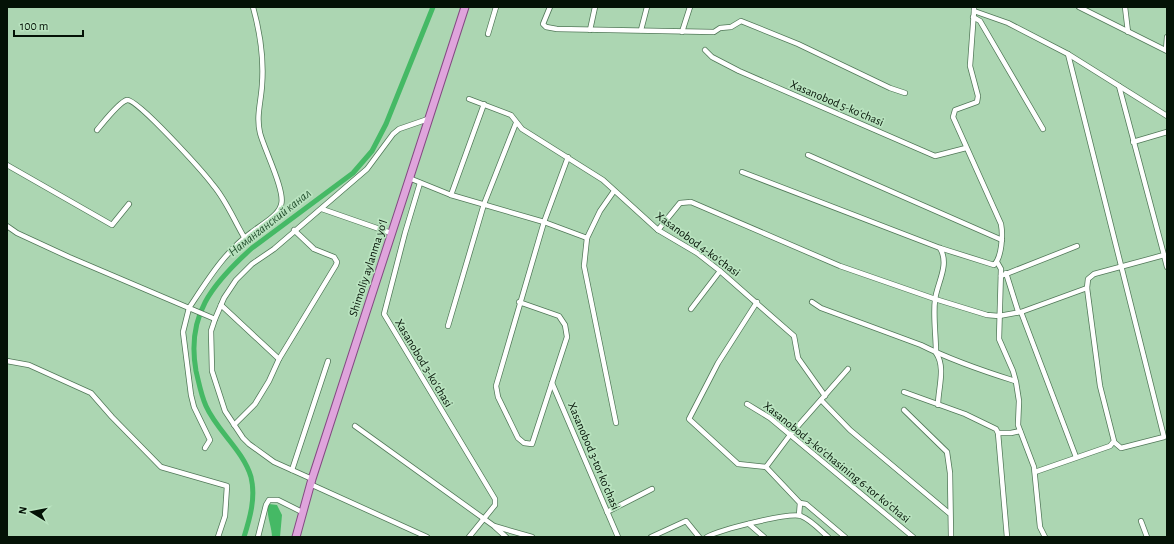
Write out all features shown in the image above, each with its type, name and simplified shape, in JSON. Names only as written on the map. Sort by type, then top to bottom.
[{"type":"main road","name":"Shimoliy aylanma yoʻl","points":[[296,537],[311,482],[465,7]]},
{"type":"street","points":[[206,448],[210,440],[194,407],[183,332],[191,309],[209,278],[244,237],[278,212],[282,205],[282,198],[260,133],[258,106],[262,86],[262,52],[253,7]]},
{"type":"street","points":[[488,34],[496,7]]},
{"type":"street","points":[[550,7],[543,21],[546,27],[557,30],[714,32],[720,28],[731,27],[741,21],[798,44],[890,88],[905,93]]},
{"type":"street","points":[[590,30],[595,7]]},
{"type":"street","points":[[641,30],[647,7]]},
{"type":"street","points":[[682,32],[690,7]]},
{"type":"street","points":[[1079,7],[1166,50],[1167,37]]},
{"type":"street","points":[[1125,7],[1128,32]]},
{"type":"street","points":[[1045,537],[1040,527],[1035,472],[1018,422],[1019,401],[1013,371],[1000,344],[999,316],[1001,269],[997,262],[1002,240],[1001,224],[953,117],[955,110],[977,102],[978,96],[970,66],[974,9],[1008,23],[1068,54],[1167,116]]},
{"type":"street","points":[[973,17],[980,21],[1043,129]]},
{"type":"street","name":"Xasanobod 5-koʻchasi","points":[[705,50],[712,57],[739,71],[935,156],[966,148]]},
{"type":"street","points":[[1068,54],[1121,267],[1164,437],[1121,448],[1114,442],[1100,386],[1087,288],[1088,279],[1094,274],[1121,267],[1164,255]]},
{"type":"street","points":[[1119,86],[1167,267]]},
{"type":"street","name":"Xasanobod 4-koʻchasi","points":[[469,99],[511,115],[515,118],[516,123],[532,136],[603,180],[658,230],[697,253],[720,271],[794,336],[798,358],[825,396]]},
{"type":"street","points":[[97,130],[118,106],[125,101],[131,101],[152,118],[214,186],[244,237]]},
{"type":"street","points":[[451,195],[484,104]]},
{"type":"street","points":[[427,537],[311,482],[292,470],[274,462],[249,444],[234,425],[220,400],[212,371],[211,331],[213,318],[221,304],[236,280],[252,264],[274,249],[294,230],[322,209],[367,169],[393,134],[399,129],[428,119]]},
{"type":"street","points":[[448,326],[484,204],[516,123]]},
{"type":"street","points":[[1133,142],[1167,132]]},
{"type":"street","points":[[808,155],[1002,240]]},
{"type":"street","points":[[519,302],[559,316],[565,325],[567,337],[533,443],[530,444],[520,441],[498,397],[496,386],[519,302],[544,222],[568,157]]},
{"type":"street","points":[[7,165],[112,225],[129,204]]},
{"type":"street","points":[[742,172],[940,248],[994,265],[997,262]]},
{"type":"street","points":[[409,178],[451,195],[544,222],[588,238]]},
{"type":"street","name":"Xasanobod 3-koʻchasi","points":[[420,183],[405,233],[384,314],[495,499],[495,505],[485,519]]},
{"type":"street","points":[[614,191],[600,211],[588,238],[584,266],[616,423]]},
{"type":"street","points":[[658,230],[680,203],[691,202],[840,266],[975,312],[999,316],[1020,312],[1087,288]]},
{"type":"street","points":[[322,209],[391,233]]},
{"type":"street","points":[[7,227],[82,263],[213,318]]},
{"type":"street","points":[[234,425],[256,404],[279,359],[335,269],[337,262],[334,257],[314,249],[294,230]]},
{"type":"street","points":[[1001,276],[1077,246]]},
{"type":"street","points":[[938,405],[941,368],[939,358],[936,353],[935,299],[942,274],[944,259],[940,248]]},
{"type":"street","points":[[691,310],[720,271]]},
{"type":"street","points":[[1006,273],[1076,457]]},
{"type":"street","points":[[757,302],[718,363],[688,419],[738,464],[766,467],[800,503],[806,504],[845,537]]},
{"type":"street","points":[[812,302],[821,308],[921,345],[936,353],[1015,381]]},
{"type":"street","points":[[221,304],[279,359]]},
{"type":"street","points":[[7,361],[29,365],[91,392],[112,417],[161,467],[227,486],[225,516],[218,537]]},
{"type":"street","points":[[292,470],[328,361]]},
{"type":"street","points":[[766,467],[790,435],[848,369]]},
{"type":"street","name":"Xasanobod 3-tor koʻchasi","points":[[552,383],[618,537]]},
{"type":"street","points":[[904,392],[991,426],[998,433],[1007,537]]},
{"type":"street","points":[[821,400],[850,430],[949,513]]},
{"type":"street","name":"Xasanobod 3-koʻchasining 6-tor koʻchasi","points":[[747,404],[770,418],[914,537]]},
{"type":"street","points":[[904,410],[947,452],[950,472],[949,513],[951,537]]},
{"type":"street","points":[[355,426],[448,495],[485,519],[506,537]]},
{"type":"street","points":[[998,433],[1020,431]]},
{"type":"street","points":[[1035,472],[1110,446],[1114,442]]},
{"type":"street","points":[[607,512],[652,489]]},
{"type":"street","points":[[258,537],[268,500],[278,500],[302,512]]},
{"type":"street","points":[[799,515],[800,503]]},
{"type":"street","points":[[707,537],[721,530],[799,515],[809,521],[828,537]]},
{"type":"street","points":[[469,537],[485,519]]},
{"type":"street","points":[[1141,521],[1147,537]]},
{"type":"street","points":[[652,537],[686,522],[699,537]]},
{"type":"street","points":[[749,524],[764,537]]},
{"type":"street","points":[[494,526],[532,537]]},
{"type":"shaded area","points":[[269,504],[277,505],[282,515],[280,537],[272,537],[268,515]]},
{"type":"waterway","name":"Наманганский канал","points":[[244,537],[253,500],[251,477],[242,458],[211,415],[203,398],[196,371],[194,351],[195,333],[199,317],[205,302],[214,288],[238,261],[252,248],[353,173],[372,151],[386,124],[433,7]]}]
